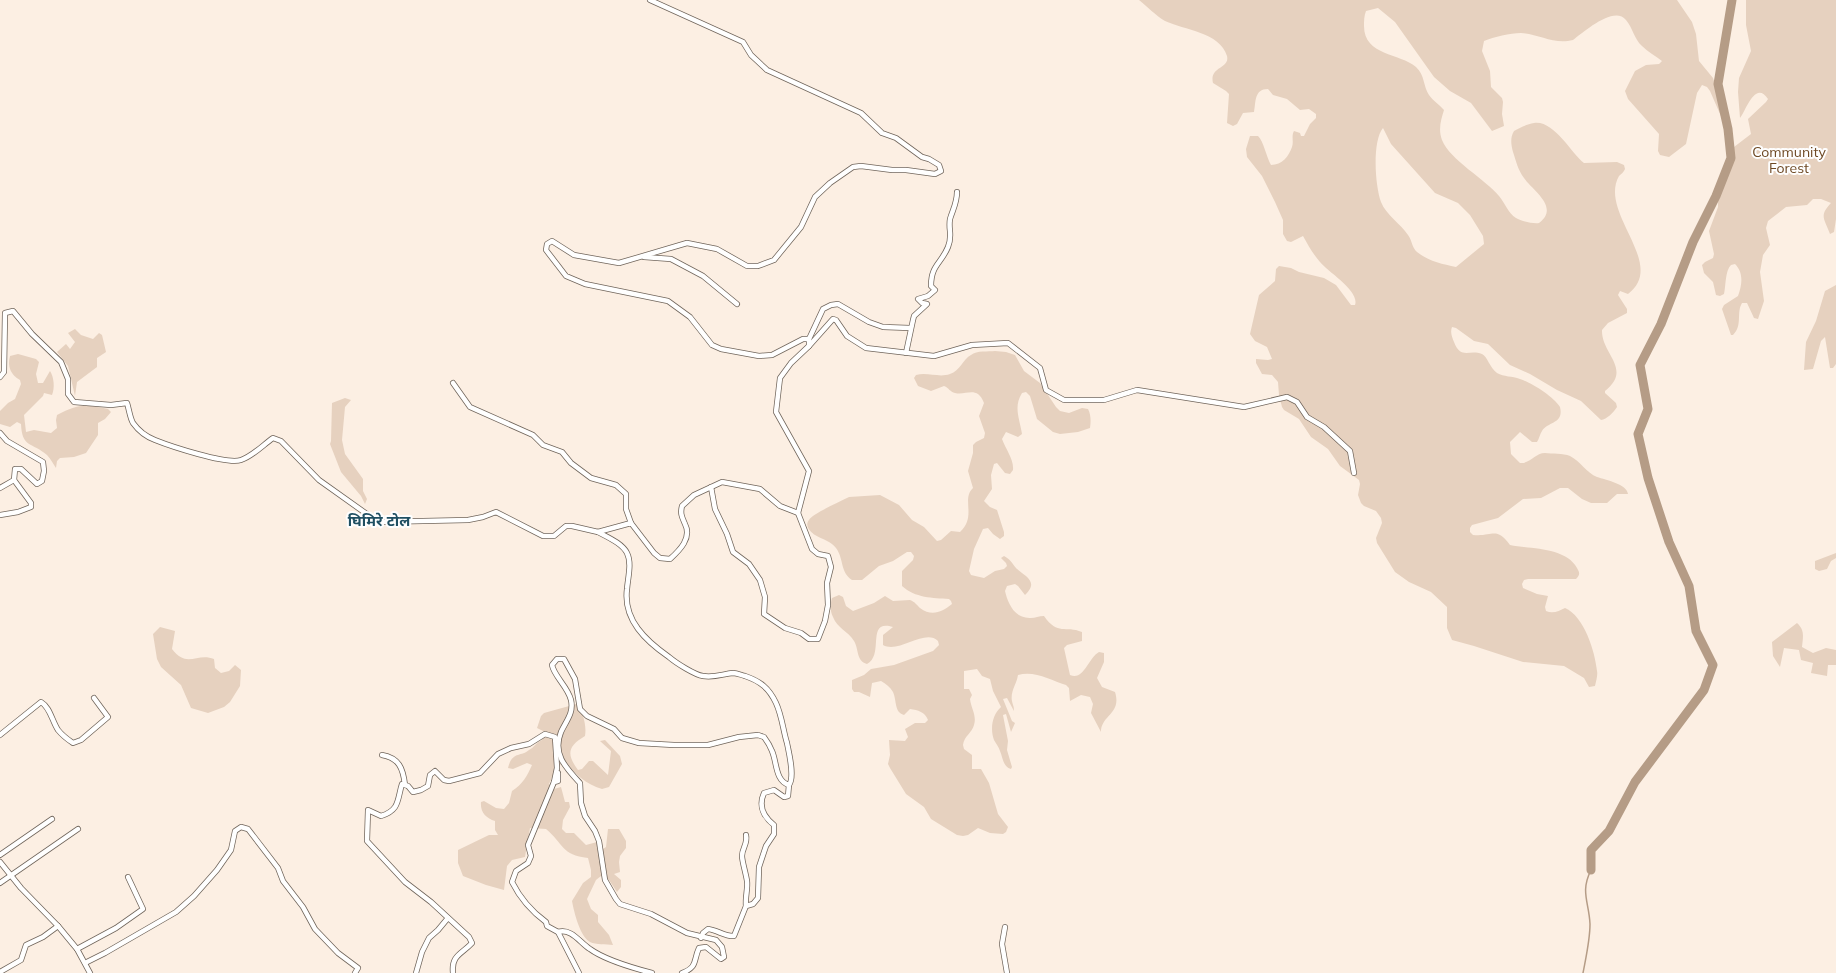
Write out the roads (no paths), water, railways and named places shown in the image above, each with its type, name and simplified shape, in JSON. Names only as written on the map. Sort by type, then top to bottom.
[{"type":"street","points":[[650,0],[743,42],[751,55],[767,70],[861,113],[882,133],[896,138],[922,157],[939,165],[941,171],[935,174],[861,166],[853,167],[830,183],[815,197],[801,227],[774,260],[758,266],[747,266],[717,248],[687,243],[619,263],[574,256],[552,241],[547,244],[546,250],[566,276],[585,284],[668,301],[690,317],[712,345],[721,349],[759,356],[772,355],[803,339],[808,339]]},
{"type":"street","points":[[906,353],[910,328],[914,316],[927,304],[922,303],[918,299],[928,296],[934,290],[931,286],[931,274],[943,258],[952,239],[950,220],[956,205],[957,192]]},
{"type":"street","points":[[642,257],[671,259],[703,276],[738,304]]},
{"type":"street","points":[[809,346],[808,339],[823,309],[831,305],[838,304],[869,322],[883,327],[910,328]]},
{"type":"street","points":[[0,376],[4,372],[5,313],[13,311],[32,334],[61,362],[68,379],[68,394],[74,402],[111,405],[127,403],[133,423],[144,434],[154,440],[191,452],[228,461],[240,461],[274,438],[281,441],[318,480],[378,522],[468,520],[484,517],[496,512],[543,536],[554,536],[566,526],[572,526],[598,532],[618,544],[626,551],[629,560],[627,600],[639,633],[671,659],[698,675],[713,677],[735,673],[760,681],[767,688],[782,718],[791,765],[792,779],[789,785],[788,796],[784,797],[774,790],[764,793],[762,798],[763,810],[766,819],[774,825],[774,834],[766,846],[759,867],[758,898],[753,904],[746,906]]},
{"type":"street","points":[[711,487],[715,509],[727,534],[733,552],[749,564],[760,580],[764,597],[764,614],[785,628],[801,633],[809,639],[818,639],[825,621],[828,604],[827,583],[831,567],[828,556],[818,554],[812,549],[798,513],[809,471],[776,412],[780,378],[791,363],[809,346],[833,319],[836,320],[847,336],[866,348],[934,356],[972,345],[1008,343],[1040,368],[1046,390],[1064,400],[1104,400],[1137,390],[1244,407],[1286,397],[1297,402],[1307,417],[1324,427],[1350,451],[1354,473]]},
{"type":"street","points":[[453,383],[470,407],[533,435],[536,440],[543,445],[562,452],[571,463],[591,478],[616,485],[626,494],[626,509],[631,523],[660,558],[670,559],[681,548],[687,538],[687,529],[681,517],[682,506],[694,495],[722,482],[760,489],[780,506],[798,513]]},
{"type":"street","points":[[0,433],[7,441],[43,462],[44,472],[42,481],[37,484],[21,469],[15,469],[14,480],[32,503],[31,507],[18,512],[0,515]]},
{"type":"street","points":[[0,488],[14,480]]},
{"type":"street","points":[[598,532],[631,523]]},
{"type":"street","points":[[554,782],[558,781],[558,753],[561,733],[570,717],[571,700],[563,682],[553,671],[552,665],[557,659],[564,659],[575,679],[580,709],[586,716],[614,729],[622,738],[639,743],[708,745],[758,735],[764,737],[773,752],[778,774],[782,781],[789,785]]},
{"type":"street","points":[[0,735],[41,702],[46,705],[57,729],[62,735],[72,743],[81,740],[108,718],[94,698]]},
{"type":"street","points":[[382,756],[393,758],[398,763],[404,776],[405,784],[413,792],[428,786],[430,775],[435,771],[448,782],[480,773],[498,754],[511,748],[529,744],[545,734],[555,737],[557,768],[554,782],[528,845],[531,856],[528,863],[516,871],[512,882],[517,892],[532,911],[546,922],[547,926],[558,932],[567,932],[595,953],[652,973]]},
{"type":"street","points":[[558,753],[567,769],[580,783],[581,803],[585,816],[595,831],[599,841],[605,880],[620,904],[651,914],[687,933],[701,938],[712,939],[720,943],[724,952],[723,959],[719,958],[706,947],[701,947],[696,954],[694,966],[690,970],[682,973]]},
{"type":"street","points":[[405,784],[402,784],[398,804],[388,814],[381,816],[368,810],[367,841],[402,879],[468,935],[472,943],[460,952],[456,958],[452,966],[453,973]]},
{"type":"street","points":[[0,855],[20,843],[52,819]]},
{"type":"street","points":[[85,963],[176,912],[194,896],[217,870],[231,850],[234,831],[241,828],[248,829],[278,868],[283,881],[303,907],[309,921],[327,943],[358,968],[355,973]]},
{"type":"street","points":[[0,882],[78,830]]},
{"type":"street","points":[[701,938],[703,933],[708,929],[734,936],[746,906],[745,895],[747,880],[742,856],[747,842],[746,835]]},
{"type":"street","points":[[0,862],[20,888],[58,926],[77,949],[90,973]]},
{"type":"street","points":[[77,949],[104,935],[143,909],[128,877]]},
{"type":"street","points":[[416,973],[422,952],[429,938],[448,918]]},
{"type":"street","points":[[0,972],[21,960],[26,945],[43,937],[58,926]]},
{"type":"street","points":[[1005,927],[1002,944],[1007,973]]},
{"type":"street","points":[[558,932],[579,973]]},
{"type":"waterway","points":[[1591,870],[1591,850],[1609,831],[1635,782],[1704,690],[1713,665],[1696,631],[1689,586],[1669,542],[1648,478],[1638,434],[1648,409],[1640,365],[1661,324],[1693,242],[1716,196],[1731,158],[1728,129],[1718,84],[1732,0]]},
{"type":"waterway","points":[[1583,973],[1590,930],[1586,885],[1591,870]]},
{"type":"district","name":"घिमिरे टोल","points":[[379,520]]},
{"type":"park label","name":"Community Forest","points":[[1789,160]]}]
